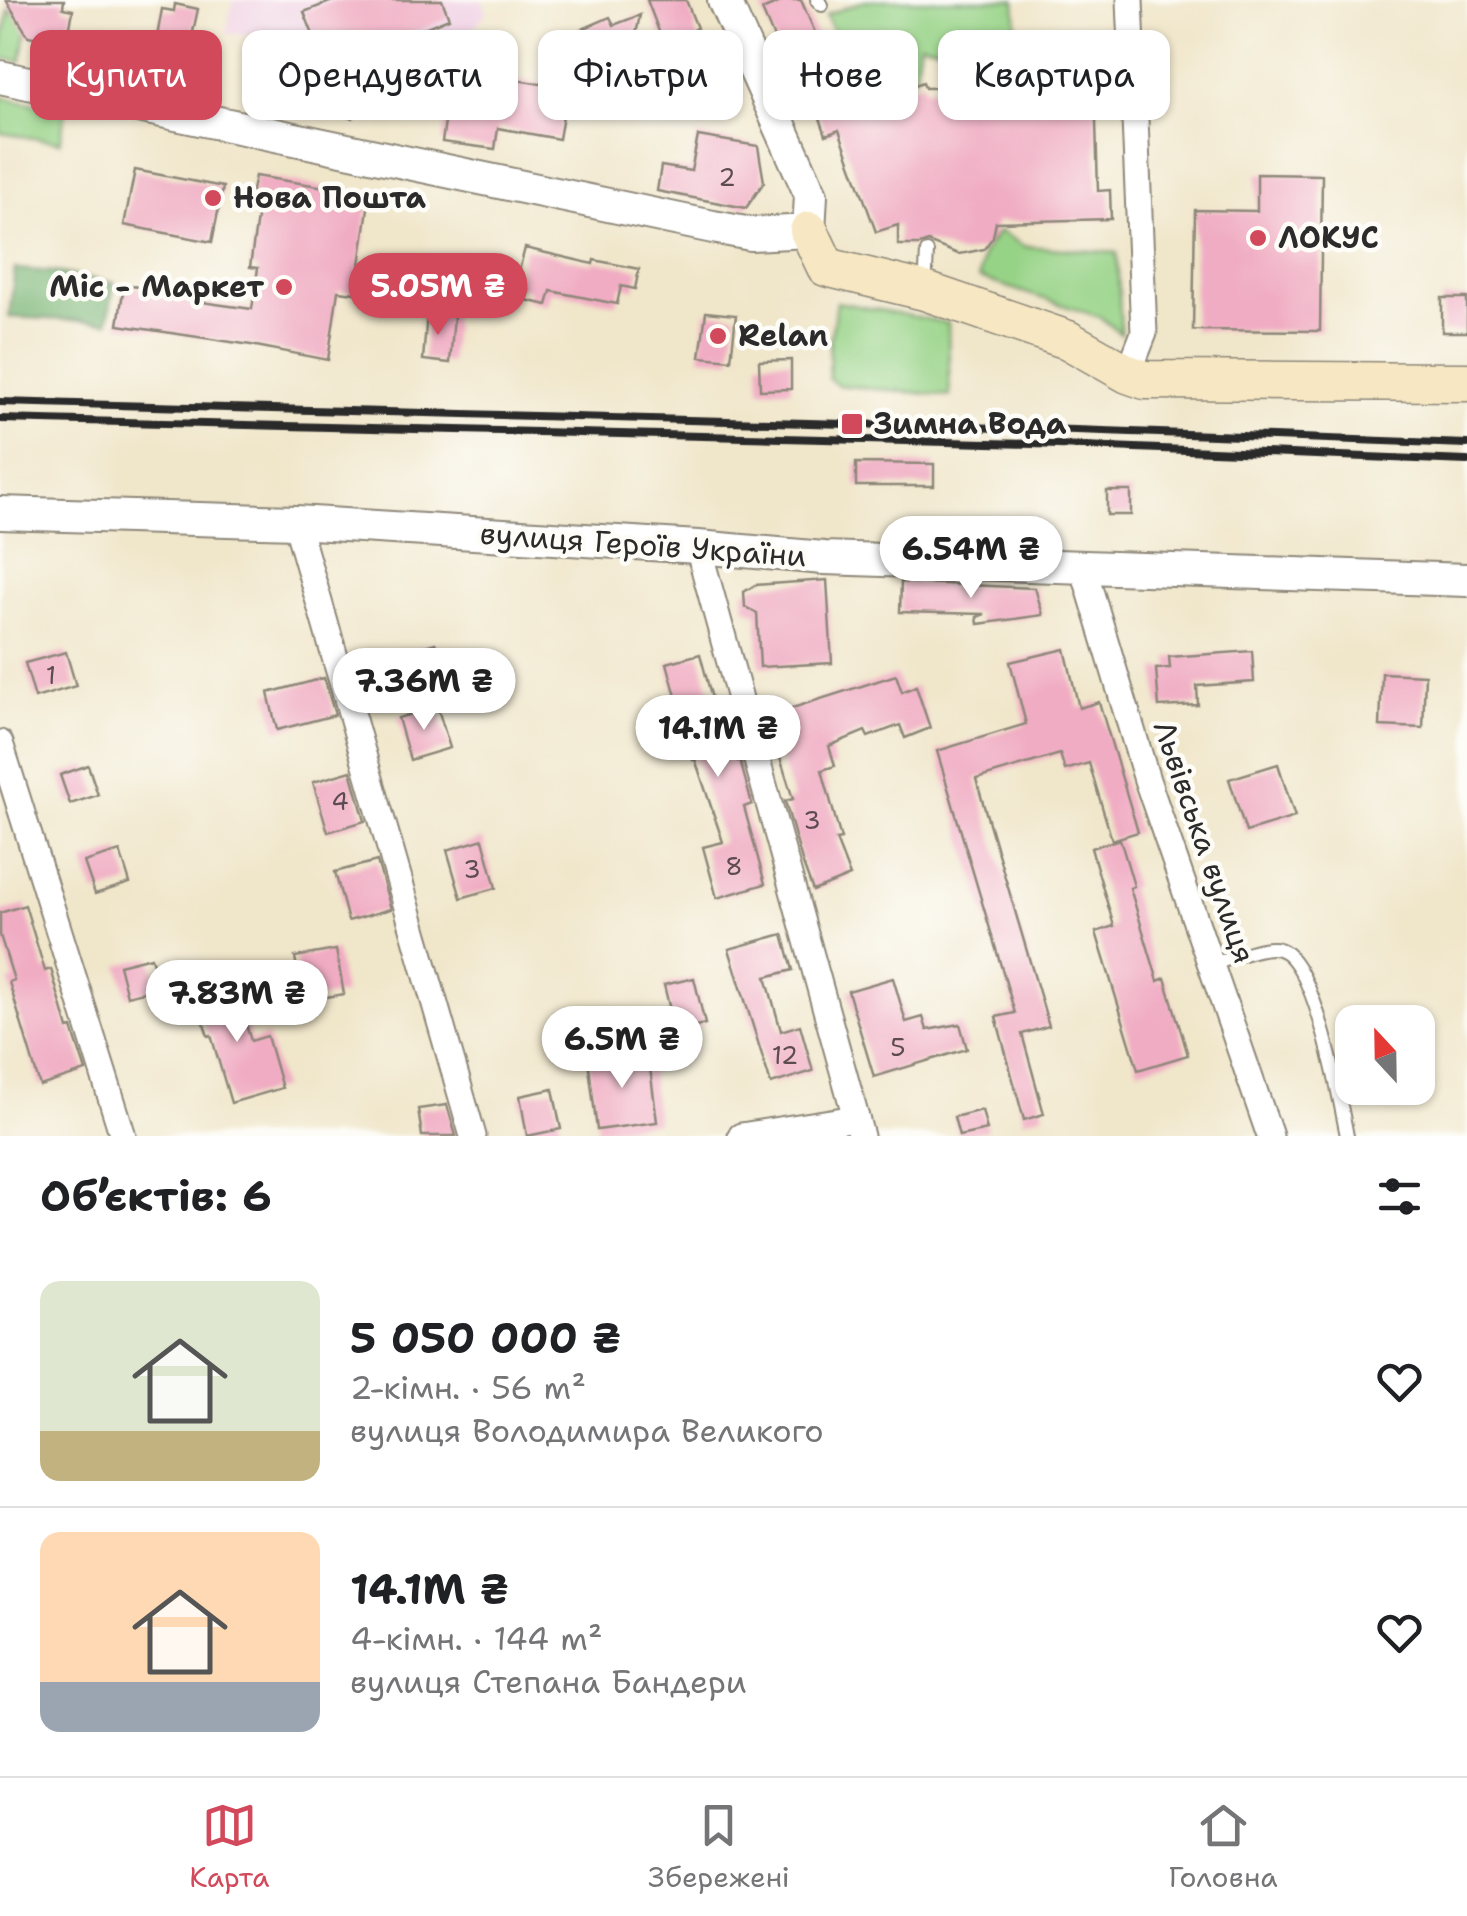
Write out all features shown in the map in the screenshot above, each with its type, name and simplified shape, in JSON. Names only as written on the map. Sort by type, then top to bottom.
[{"type":"main road","points":[[809,231],[826,267],[925,291],[1068,340],[1146,380],[1467,382]]},
{"type":"street","points":[[1128,374],[1144,333],[1130,0]]},
{"type":"street","points":[[0,77],[713,227],[752,234],[809,231],[811,195],[726,1]]},
{"type":"street","name":"вулиця Героїв України","points":[[0,513],[296,522],[824,558],[1467,580]]},
{"type":"street","points":[[296,522],[473,1136]]},
{"type":"street","points":[[698,548],[859,1127],[740,1136]]},
{"type":"street","name":"Львівська вулиця","points":[[1083,567],[1147,780],[1270,1136]]},
{"type":"street","points":[[0,743],[123,1136]]},
{"type":"lane","points":[[925,291],[927,252]]},
{"type":"lane","points":[[1211,964],[1279,948],[1293,958],[1312,994],[1327,1042],[1348,1136]]},
{"type":"shaded area","points":[[233,0],[482,0],[487,12],[471,30],[242,30],[242,34],[226,34]]},
{"type":"green space","points":[[866,0],[1015,0],[1019,30],[938,30],[938,47],[920,43],[918,56],[918,30],[832,30],[826,15]]},
{"type":"green space","points":[[9,10],[28,23],[21,61],[0,58]]},
{"type":"green space","points":[[0,97],[30,103],[30,120],[64,120],[60,142],[0,133]]},
{"type":"green space","points":[[999,231],[1024,246],[1117,253],[1121,334],[1100,317],[979,278],[983,253]]},
{"type":"green space","points":[[15,269],[114,283],[108,322],[9,317]]},
{"type":"green space","points":[[837,302],[948,323],[950,396],[838,385],[829,379]]},
{"type":"building","points":[[6,0],[64,0],[63,8],[73,10],[69,30],[30,30],[28,36]]},
{"type":"building","points":[[335,0],[442,0],[449,18],[419,30],[311,30],[304,12]]},
{"type":"building","points":[[647,0],[686,0],[697,28],[658,30]]},
{"type":"building","points":[[785,0],[801,0],[814,30],[770,30],[762,10]]},
{"type":"building","points":[[175,4],[198,9],[193,30],[158,30],[162,9],[174,11]]},
{"type":"building","points":[[640,15],[637,30],[580,30],[610,17],[614,25]]},
{"type":"building","points":[[518,80],[538,83],[538,120],[562,120],[559,139],[498,128],[495,149],[442,142],[445,120],[518,120]]},
{"type":"building","points":[[923,82],[925,88],[938,88],[938,120],[1096,120],[1098,191],[1110,190],[1111,219],[996,222],[993,237],[984,249],[958,254],[928,242],[898,245],[898,225],[876,232],[839,130],[826,135],[821,120],[918,120],[918,84]]},
{"type":"building","points":[[698,136],[758,146],[764,182],[746,208],[657,191],[661,166],[691,171]]},
{"type":"building","points":[[135,170],[223,187],[212,242],[124,225]]},
{"type":"building","name":"ЛОКУС","points":[[1257,174],[1322,175],[1320,331],[1193,330],[1195,210],[1257,211]]},
{"type":"building","points":[[255,176],[370,194],[356,293],[338,291],[328,360],[118,325],[124,285],[202,296],[201,302],[252,309],[258,268],[250,267],[260,197],[251,195]]},
{"type":"building","points":[[525,248],[593,264],[594,260],[639,269],[635,289],[621,286],[617,304],[551,291],[547,305],[526,300],[529,290],[515,286]]},
{"type":"building","points":[[1442,298],[1467,298],[1467,332],[1442,332]]},
{"type":"building","name":"Relan","points":[[706,312],[736,315],[731,360],[700,357]]},
{"type":"building","points":[[427,313],[454,316],[450,363],[423,360]]},
{"type":"building","points":[[791,360],[791,389],[760,390],[759,361]]},
{"type":"building","points":[[856,463],[934,464],[934,486],[856,486]]},
{"type":"building","points":[[1107,491],[1131,491],[1131,515],[1107,515]]},
{"type":"building","points":[[827,580],[832,663],[760,667],[757,613],[745,607],[744,592],[755,585]]},
{"type":"building","points":[[901,582],[1035,588],[1043,615],[978,624],[977,617],[985,614],[900,612]]},
{"type":"building","points":[[435,643],[447,677],[414,687],[403,653]]},
{"type":"building","points":[[1065,649],[1079,708],[1099,702],[1138,832],[1112,840],[1089,763],[1065,770],[1060,754],[976,779],[1049,1026],[1022,1034],[1044,1114],[1024,1120],[996,1017],[1015,1013],[937,751],[1026,724],[1010,662]]},
{"type":"building","points":[[1252,651],[1254,682],[1197,686],[1198,705],[1159,707],[1156,669],[1170,668],[1169,657]]},
{"type":"building","points":[[66,652],[76,686],[35,698],[25,663]]},
{"type":"building","points":[[700,654],[717,717],[727,715],[740,760],[752,804],[744,807],[765,884],[717,898],[703,847],[723,842],[693,760],[667,663]]},
{"type":"building","points":[[1382,673],[1425,675],[1423,728],[1380,726]]},
{"type":"building","points":[[896,675],[902,692],[916,686],[930,728],[905,738],[900,725],[868,737],[865,731],[829,746],[835,766],[822,770],[841,839],[836,840],[850,876],[813,891],[785,801],[793,799],[767,716]]},
{"type":"building","points":[[324,678],[335,715],[277,730],[268,693]]},
{"type":"building","points":[[437,706],[450,748],[410,760],[398,718]]},
{"type":"building","points":[[1278,764],[1295,817],[1246,832],[1229,779]]},
{"type":"building","points":[[88,765],[98,795],[70,804],[60,775]]},
{"type":"building","points":[[351,771],[365,821],[328,832],[313,782]]},
{"type":"building","points":[[483,839],[496,888],[461,898],[447,850]]},
{"type":"building","points":[[1120,839],[1134,886],[1130,888],[1158,981],[1165,978],[1188,1055],[1138,1070],[1096,932],[1114,926],[1091,848]]},
{"type":"building","points":[[120,851],[130,883],[95,894],[84,862]]},
{"type":"building","points":[[377,861],[391,909],[348,921],[335,872]]},
{"type":"building","points":[[25,905],[45,971],[51,969],[68,1029],[72,1028],[86,1071],[40,1086],[9,982],[14,980],[0,935],[0,913]]},
{"type":"building","points":[[783,934],[793,970],[766,977],[781,1031],[800,1025],[813,1071],[771,1084],[729,949]]},
{"type":"building","points":[[336,950],[344,994],[303,1001],[295,957]]},
{"type":"building","points":[[151,957],[159,988],[127,996],[119,965]]},
{"type":"building","points":[[694,978],[705,1024],[675,1031],[664,985]]},
{"type":"building","points":[[893,978],[906,1022],[923,1017],[927,1030],[960,1024],[967,1049],[874,1077],[848,991]]},
{"type":"building","points":[[233,981],[251,1041],[267,1036],[282,1088],[231,1103],[194,993]]},
{"type":"building","points":[[648,1052],[657,1122],[597,1130],[588,1059]]},
{"type":"building","points":[[553,1089],[561,1129],[527,1136],[520,1096]]},
{"type":"building","points":[[447,1105],[456,1136],[422,1136],[418,1109]]},
{"type":"building","points":[[982,1110],[987,1130],[959,1136],[954,1117]]},
{"type":"railway","points":[[0,402],[1467,444]]},
{"type":"railway","points":[[0,419],[1032,444],[1467,461]]},
{"type":"place","name":"Нова Пошта","points":[[213,198]]},
{"type":"place","name":"ЛОКУС","points":[[1258,238]]},
{"type":"place","name":"Міс - Маркет","points":[[284,287]]},
{"type":"place","name":"Relan","points":[[718,336]]},
{"type":"place","name":"Зимна Вода","points":[[852,424]]}]
